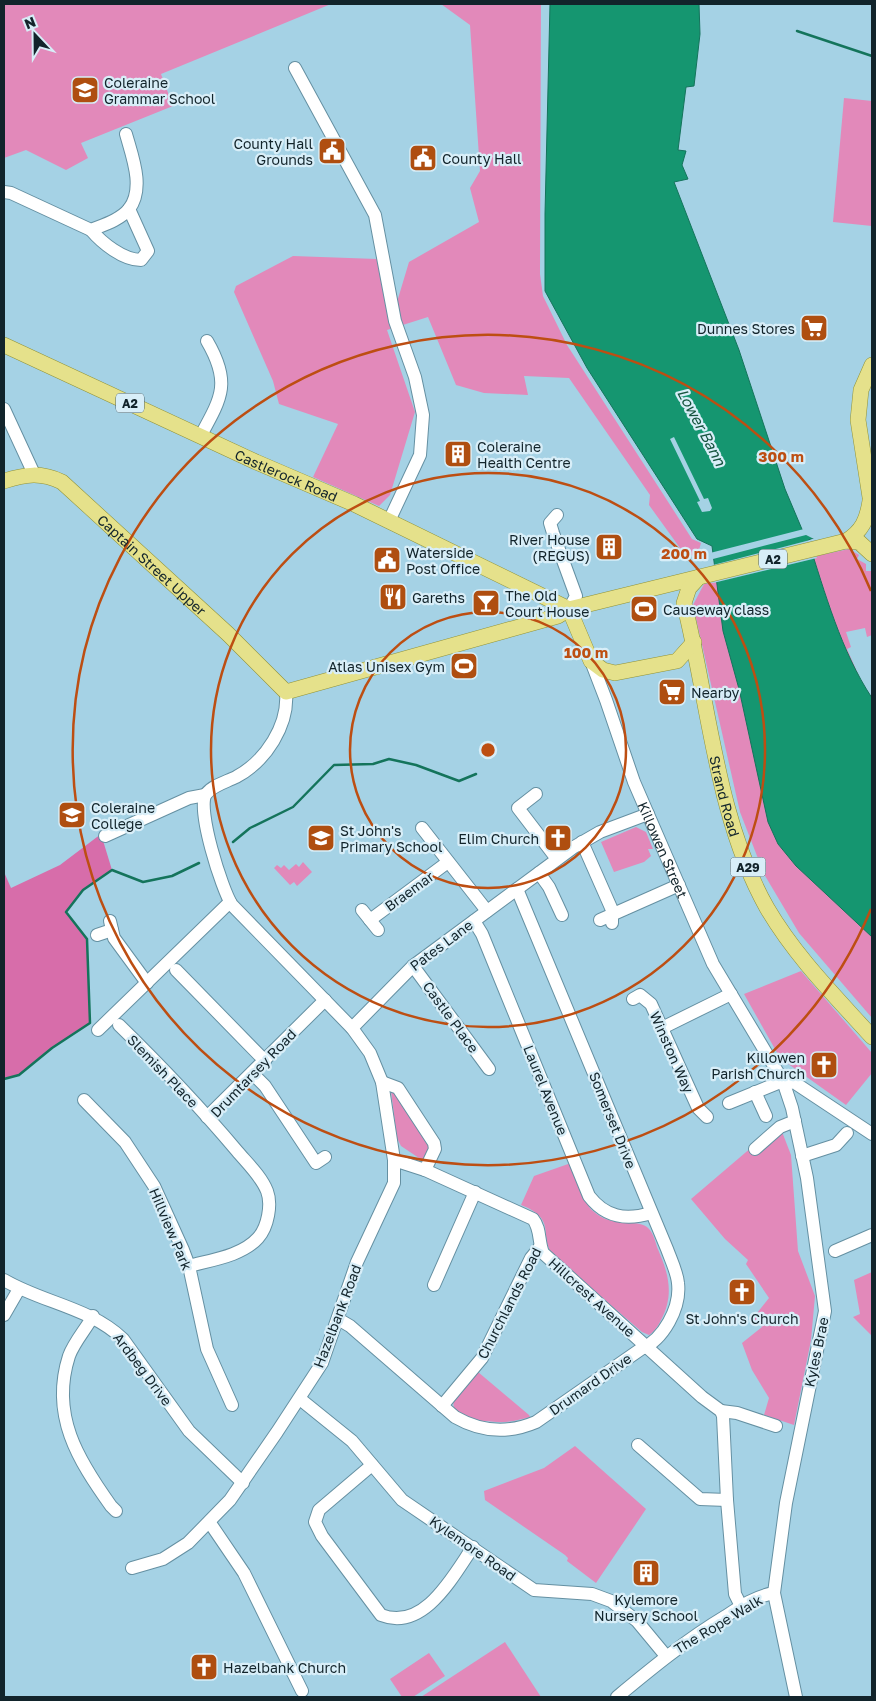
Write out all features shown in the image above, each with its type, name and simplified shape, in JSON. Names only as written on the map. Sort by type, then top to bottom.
[{"type":"main road","name":"Castlerock Road","points":[[4,345],[389,521],[569,609]]},
{"type":"main road","name":"A2","points":[[569,609],[665,585],[692,582],[846,541],[862,528],[871,506],[858,420],[861,390],[872,365]]},
{"type":"main road","name":"Captain Street Upper","points":[[4,481],[34,474],[48,475],[62,482],[228,634],[286,692]]},
{"type":"main road","points":[[846,541],[859,542],[869,551]]},
{"type":"main road","points":[[684,603],[692,582]]},
{"type":"main road","points":[[665,585],[676,591],[684,603]]},
{"type":"main road","name":"Strand Road","points":[[684,603],[694,642],[729,812],[750,872],[766,906],[802,958],[872,1037]]},
{"type":"main road","points":[[286,692],[558,616],[569,609]]},
{"type":"main road","name":"Killowen Street","points":[[569,609],[590,661]]},
{"type":"main road","points":[[590,661],[603,670],[615,673],[677,661],[694,642]]},
{"type":"main road","points":[[677,661],[689,668],[701,682]]},
{"type":"street","points":[[295,68],[375,215],[395,321],[415,377],[423,415],[420,455],[389,521]]},
{"type":"street","points":[[91,230],[115,220],[129,209],[135,193],[136,172],[126,134]]},
{"type":"street","points":[[4,192],[11,193],[91,230],[98,238],[131,260],[141,260],[148,251],[129,209]]},
{"type":"street","points":[[201,435],[215,409],[222,390],[221,373],[215,355],[207,341]]},
{"type":"street","points":[[4,408],[34,474]]},
{"type":"street","points":[[556,514],[550,523],[576,596],[569,609]]},
{"type":"street","name":"Killowen Street","points":[[590,661],[606,700],[626,762],[713,964],[783,1081]]},
{"type":"street","points":[[606,700],[609,684],[615,673]]},
{"type":"street","points":[[104,836],[189,798],[205,796],[212,788],[250,768],[270,746],[286,709],[286,692]]},
{"type":"street","points":[[536,794],[518,808],[557,859]]},
{"type":"street","name":"Hazelbank Road","points":[[132,1568],[163,1558],[179,1550],[210,1523],[243,1483],[322,1363],[357,1262],[394,1183],[394,1160],[382,1082],[370,1053],[352,1028],[230,902],[224,890],[203,811],[205,796]]},
{"type":"street","name":"Pates Lane","points":[[352,1028],[413,966],[539,872],[582,842],[648,814]]},
{"type":"street","name":"Braemar","points":[[422,828],[487,911]]},
{"type":"street","points":[[582,842],[608,919],[629,907],[679,885]]},
{"type":"street","name":"Braemar","points":[[378,930],[366,915],[448,862]]},
{"type":"street","points":[[539,872],[550,887],[562,915]]},
{"type":"street","name":"Somerset Drive","points":[[517,889],[667,1249],[678,1284],[675,1308],[663,1331],[652,1344],[646,1347]]},
{"type":"street","points":[[98,1030],[230,902]]},
{"type":"street","name":"Laurel Avenue","points":[[474,921],[482,934],[589,1196],[596,1206],[606,1213],[623,1218],[651,1212]]},
{"type":"street","points":[[97,935],[111,926],[114,938],[147,982]]},
{"type":"street","name":"Castle Place","points":[[413,966],[489,1069]]},
{"type":"street","points":[[176,970],[265,1061]]},
{"type":"street","points":[[662,1028],[731,994]]},
{"type":"street","name":"Winston Way","points":[[633,998],[640,995],[651,1004],[698,1108],[706,1117]]},
{"type":"street","name":"Drumtarsey Road","points":[[188,1266],[232,1254],[248,1247],[260,1237],[267,1221],[269,1204],[267,1191],[253,1170],[207,1117],[325,1000]]},
{"type":"street","name":"Slemish Place","points":[[119,1025],[207,1117]]},
{"type":"street","points":[[252,1073],[264,1086],[316,1164],[325,1157]]},
{"type":"street","points":[[729,1103],[783,1081],[795,1083],[872,1134]]},
{"type":"street","name":"Kyles Brae","points":[[783,1081],[793,1114],[814,1218],[825,1311],[786,1503],[774,1593],[796,1697]]},
{"type":"street","points":[[382,1082],[398,1088],[434,1143],[435,1149],[425,1170]]},
{"type":"street","points":[[755,1092],[766,1116]]},
{"type":"street","points":[[755,1148],[793,1114],[803,1096],[811,1092]]},
{"type":"street","name":"Hillview Park","points":[[84,1100],[125,1142],[154,1186],[188,1266],[207,1349],[232,1405]]},
{"type":"street","points":[[802,1156],[836,1145],[847,1133]]},
{"type":"street","name":"Churchlands Road","points":[[394,1160],[425,1170],[475,1192],[532,1219],[538,1226],[540,1247],[530,1258],[482,1358],[442,1406]]},
{"type":"street","points":[[434,1285],[475,1192]]},
{"type":"street","points":[[835,1251],[872,1235]]},
{"type":"street","name":"Hillcrest Avenue","points":[[540,1247],[550,1260],[646,1347]]},
{"type":"street","name":"Ardbeg Drive","points":[[4,1280],[19,1289],[93,1316],[110,1327],[123,1339],[189,1431],[243,1483]]},
{"type":"street","points":[[4,1315],[19,1289]]},
{"type":"street","points":[[93,1316],[70,1354],[63,1380],[64,1404],[69,1434],[80,1461],[116,1511]]},
{"type":"street","name":"Drumard Drive","points":[[338,1319],[350,1326],[455,1417],[468,1425],[487,1430],[506,1430],[524,1427],[536,1422],[646,1347],[721,1411]]},
{"type":"street","name":"Kylemore Road","points":[[300,1399],[352,1441],[402,1500],[534,1590],[592,1594],[611,1601],[636,1621],[666,1656]]},
{"type":"street","points":[[741,1606],[735,1594],[727,1500],[723,1416],[721,1411],[737,1413],[776,1426]]},
{"type":"street","points":[[638,1445],[700,1499],[727,1500]]},
{"type":"street","points":[[372,1465],[319,1510],[315,1522],[322,1536],[381,1615],[394,1620],[410,1617],[433,1600],[448,1584],[473,1547]]},
{"type":"street","points":[[210,1523],[244,1573],[302,1691]]},
{"type":"street","name":"The Rope Walk","points":[[617,1697],[686,1640],[741,1606],[763,1595],[774,1593]]},
{"type":"shaded area","name":"Coleraine Grammar School","points":[[4,4],[331,4],[161,74],[173,106],[81,143],[88,158],[66,170],[26,150],[4,158]]},
{"type":"shaded area","points":[[441,4],[541,4],[540,274],[543,296],[567,345],[692,539],[701,543],[697,557],[688,554],[680,548],[649,505],[650,495],[569,378],[524,376],[528,395],[484,393],[456,385],[428,317],[387,330],[415,412],[390,495],[379,506],[313,477],[338,424],[279,404],[273,381],[234,292],[236,286],[293,256],[377,259],[397,302],[409,262],[479,222],[470,188],[480,171],[470,25]]},
{"type":"shaded area","points":[[844,98],[872,101],[872,226],[833,222]]},
{"type":"shaded area","points":[[849,549],[859,555],[857,559],[866,564],[866,571],[872,571],[872,635],[867,637],[865,628],[846,632],[851,647],[847,649],[862,683],[872,698],[856,683],[812,557]]},
{"type":"shaded area","points":[[717,582],[872,914],[872,1018],[799,933],[764,874],[740,812],[693,605],[704,584]]},
{"type":"shaded area","points":[[636,827],[646,832],[653,849],[648,849],[651,856],[644,862],[614,872],[601,842]]},
{"type":"shaded area","points":[[101,834],[112,870],[83,890],[66,912],[87,939],[90,1023],[52,1048],[19,1075],[4,1079],[4,872],[11,888],[60,865]]},
{"type":"shaded area","points":[[303,862],[312,872],[297,886],[294,882],[290,885],[274,868],[277,865],[281,868],[284,865],[289,870],[296,864],[299,867]]},
{"type":"shaded area","points":[[801,971],[872,1053],[872,1073],[846,1105],[780,1058],[744,994]]},
{"type":"shaded area","points":[[391,1091],[396,1092],[431,1149],[422,1160],[401,1146],[397,1138]]},
{"type":"shaded area","points":[[779,1124],[791,1155],[798,1251],[815,1296],[811,1340],[794,1425],[764,1415],[769,1398],[752,1370],[742,1343],[762,1327],[753,1318],[769,1298],[746,1264],[748,1260],[725,1239],[691,1199]]},
{"type":"shaded area","points":[[571,1163],[583,1196],[593,1211],[615,1222],[642,1224],[654,1236],[667,1274],[669,1292],[668,1301],[661,1320],[649,1335],[642,1332],[555,1257],[547,1243],[544,1223],[533,1211],[521,1205],[534,1176]]},
{"type":"shaded area","points":[[872,1272],[872,1336],[853,1317],[860,1314],[854,1280]]},
{"type":"shaded area","points":[[478,1372],[530,1417],[509,1422],[484,1421],[476,1423],[454,1409],[453,1400]]},
{"type":"shaded area","points":[[575,1446],[646,1509],[596,1583],[567,1561],[568,1558],[565,1555],[485,1500],[484,1491],[544,1468]]},
{"type":"shaded area","points":[[505,1642],[541,1697],[421,1697]]},
{"type":"shaded area","points":[[429,1653],[445,1676],[413,1697],[402,1697],[390,1679]]},
{"type":"water","name":"Lower Bann","points":[[550,4],[699,4],[700,34],[694,86],[686,87],[678,150],[686,151],[682,165],[688,179],[674,182],[739,350],[785,489],[804,534],[814,538],[808,540],[835,621],[851,661],[872,698],[872,937],[796,866],[778,844],[768,822],[739,689],[723,631],[712,546],[697,539],[587,368],[545,291]]},
{"type":"pier","points":[[674,437],[704,499],[708,498],[712,508],[710,511],[702,512],[697,502],[700,501],[670,439]]},
{"type":"pier","points":[[804,529],[806,533],[816,537],[815,540],[811,541],[817,558],[713,583],[710,553]],"holes":[[[806,535],[814,539],[713,565],[713,559]]]},
{"type":"waterway","points":[[797,31],[872,56]]},
{"type":"waterway","points":[[233,842],[250,828],[293,807],[334,765],[373,764],[389,759],[416,765],[459,781],[476,774]]},
{"type":"waterway","points":[[4,1079],[19,1075],[52,1048],[90,1023],[87,939],[66,912],[83,890],[112,870],[143,882],[172,876],[199,863]]},
{"type":"place","name":"Coleraine Grammar School","points":[[85,90]]},
{"type":"place","name":"County Hall Grounds","points":[[332,151]]},
{"type":"place","name":"County Hall","points":[[423,158]]},
{"type":"place","name":"Dunnes Stores","points":[[814,328]]},
{"type":"place","name":"Coleraine Health Centre","points":[[458,454]]},
{"type":"place","name":"River House (REGUS)","points":[[609,547]]},
{"type":"place","name":"Waterside Post Office","points":[[387,560]]},
{"type":"place","name":"Gareths","points":[[393,597]]},
{"type":"place","name":"The Old Court House","points":[[486,603]]},
{"type":"place","name":"Causeway class","points":[[644,609]]},
{"type":"place","name":"Atlas Unisex Gym","points":[[464,666]]},
{"type":"place","name":"Nearby","points":[[672,692]]},
{"type":"place","name":"Coleraine College","points":[[72,815]]},
{"type":"place","name":"St John's Primary School","points":[[321,838]]},
{"type":"place","name":"Elim Church","points":[[558,838]]},
{"type":"place","name":"Killowen Parish Church","points":[[824,1065]]},
{"type":"place","name":"St John's Church","points":[[742,1292]]},
{"type":"place","name":"Kylemore Nursery School","points":[[646,1573]]},
{"type":"place","name":"Hazelbank Church","points":[[204,1667]]}]
